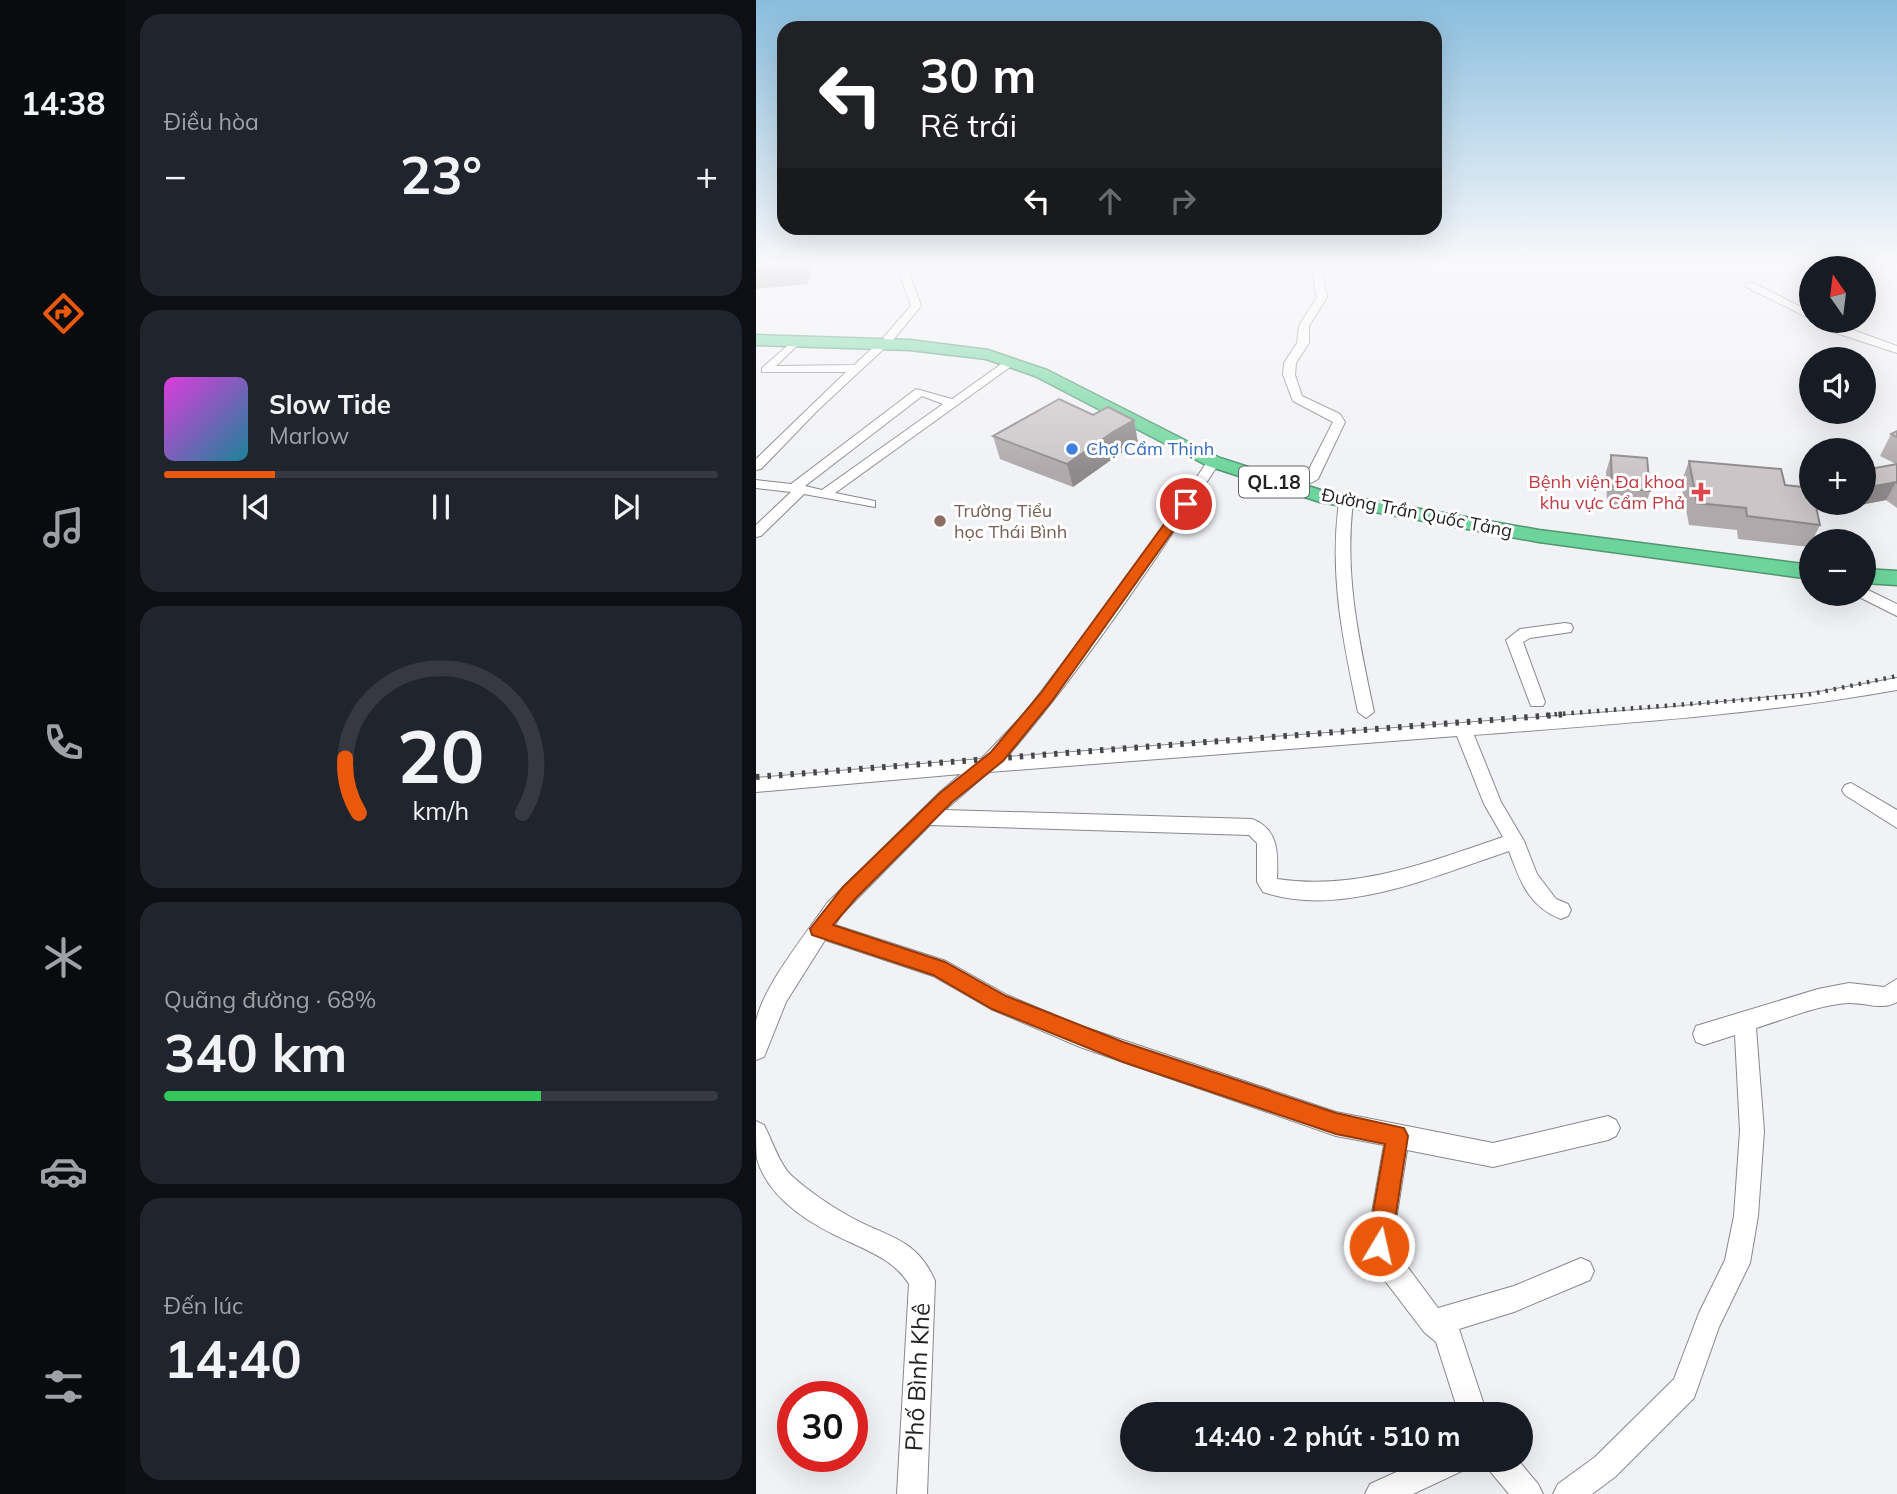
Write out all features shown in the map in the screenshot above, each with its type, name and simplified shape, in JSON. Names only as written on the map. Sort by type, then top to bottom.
[{"type":"highway","name":"Đường Trần Quốc Tảng","points":[[756,333],[886,341],[947,348],[1011,362],[1210,447],[1276,471],[1527,527],[1799,559]]},
{"type":"highway","name":"Đường Trần Quốc Tảng","points":[[756,340],[951,341],[1001,349],[1025,356],[1124,409],[1214,462],[1346,502],[1527,527],[1799,570]]},
{"type":"highway","points":[[1876,566],[1897,566]]},
{"type":"highway","points":[[1876,577],[1897,578]]},
{"type":"street","points":[[756,466],[893,333]]},
{"type":"street","points":[[1304,333],[1303,343],[1290,363],[1290,382],[1297,398],[1336,417],[1339,422],[1311,478]]},
{"type":"street","points":[[1846,333],[1897,350]]},
{"type":"street","points":[[795,341],[766,370],[857,368]]},
{"type":"street","points":[[826,494],[924,421],[1011,362]]},
{"type":"street","points":[[756,533],[797,489],[920,392],[953,403]]},
{"type":"street","points":[[756,1049],[767,999],[819,929],[849,893],[946,797],[997,756],[1046,697],[1143,567],[1214,462]]},
{"type":"street","points":[[756,484],[826,494],[870,504]]},
{"type":"street","points":[[1346,502],[1340,536],[1341,590],[1366,712]]},
{"type":"street","points":[[1876,600],[1897,611]]},
{"type":"street","points":[[1537,702],[1514,640],[1526,633],[1565,628]]},
{"type":"street","points":[[756,785],[1074,758],[1463,730],[1806,700],[1897,684]]},
{"type":"street","points":[[1463,730],[1493,804],[1515,841],[1522,864],[1539,894],[1549,905],[1561,910]]},
{"type":"street","points":[[1851,790],[1897,820]]},
{"type":"street","points":[[927,817],[1252,827],[1262,831],[1267,839],[1267,882],[1270,886],[1327,892],[1369,888],[1515,841]]},
{"type":"street","points":[[819,929],[939,968],[999,1002],[1123,1052],[1336,1124],[1493,1155],[1608,1128]]},
{"type":"street","points":[[1704,1034],[1818,999],[1849,993],[1887,997],[1897,989]]},
{"type":"street","points":[[1568,1494],[1605,1467],[1658,1417],[1684,1388],[1708,1322],[1737,1263],[1746,1216],[1752,1131],[1745,1022]]},
{"type":"street","name":"Phố Bình Khê","points":[[756,1133],[782,1184],[838,1224],[891,1248],[909,1260],[922,1281],[922,1327],[912,1494]]},
{"type":"street","points":[[1397,1136],[1379,1246],[1382,1256],[1433,1323],[1447,1333],[1470,1402]]},
{"type":"street","points":[[1433,1323],[1514,1299],[1581,1271]]},
{"type":"street","points":[[1380,1494],[1428,1472]]},
{"type":"street","points":[[1509,1472],[1528,1494]]},
{"type":"building","points":[[1059,399],[1093,415],[1108,407],[1134,420],[1067,464],[993,436]]},
{"type":"building","points":[[1611,455],[1647,458],[1650,491],[1612,487]]},
{"type":"building","points":[[1689,461],[1781,469],[1785,485],[1799,487],[1799,515],[1818,515],[1820,525],[1747,516],[1746,508],[1697,503]]},
{"type":"building","points":[[1897,464],[1897,483],[1876,486],[1876,468]]},
{"type":"railway","points":[[1546,715],[1807,695],[1897,676]]},
{"type":"railway","points":[[756,777],[1569,714]]},
{"type":"place","name":"Chợ Cẩm Thịnh","points":[[1072,449]]},
{"type":"place","name":"Bệnh viện Đa khoa khu vực Cẩm Phả","points":[[1701,492]]},
{"type":"place","name":"Trường Tiểu học Thái Bình","points":[[940,521]]},
{"type":"route","points":[[1186,504],[1143,567],[1030,718],[997,756],[946,797],[849,893],[819,929],[939,968],[999,1002],[1123,1052],[1336,1124],[1397,1136],[1379,1246]]}]
